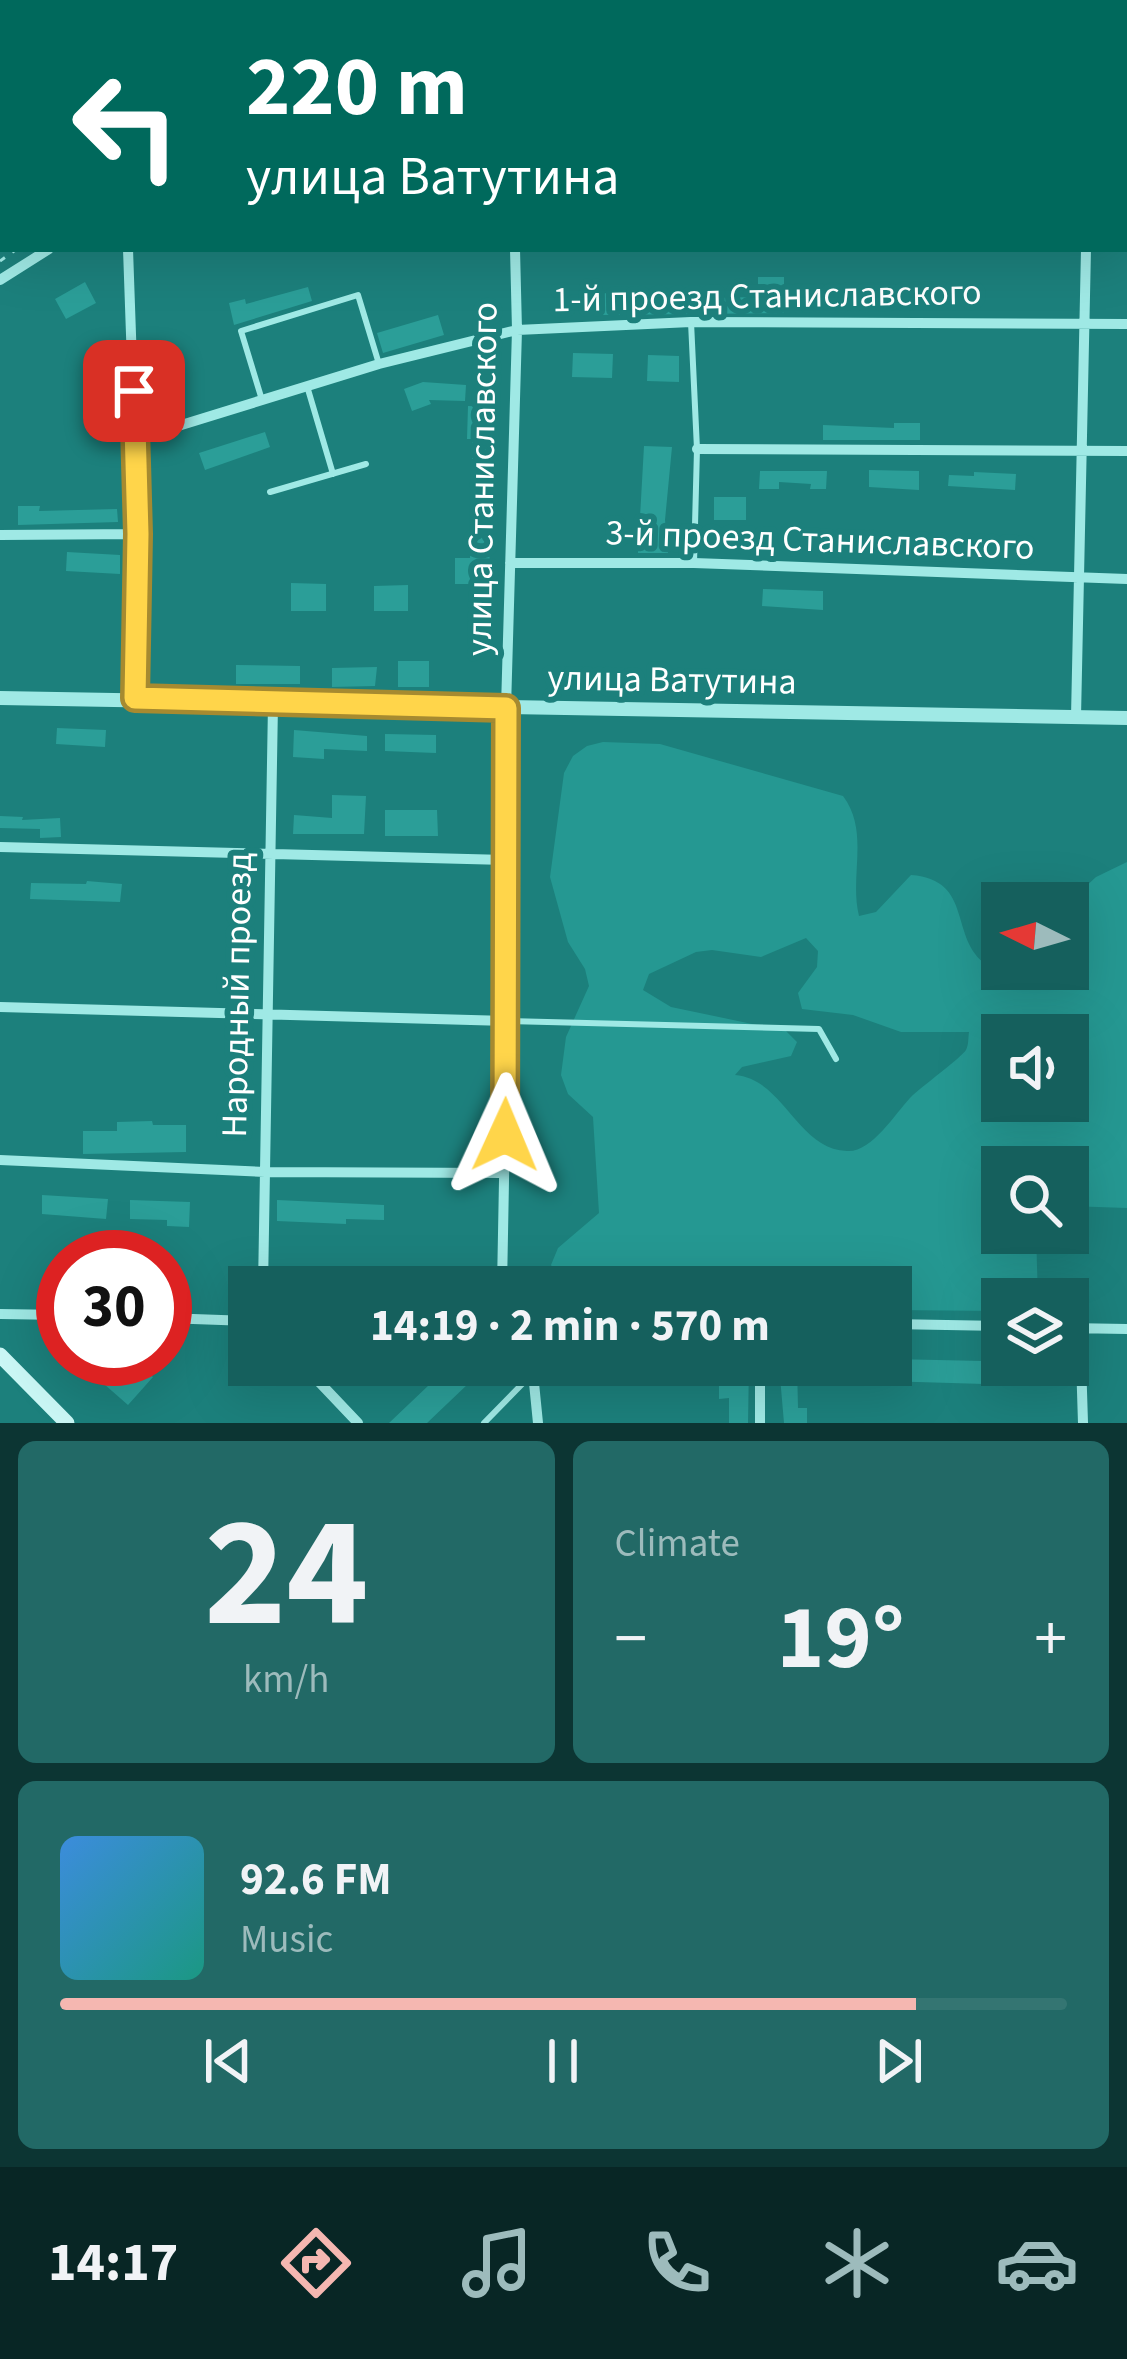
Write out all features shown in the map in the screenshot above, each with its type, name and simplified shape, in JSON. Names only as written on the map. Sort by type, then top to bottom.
[{"type":"main road","points":[[0,1355],[67,1423]]},
{"type":"street","points":[[0,280],[44,252]]},
{"type":"street","points":[[128,252],[138,534],[135,698]]},
{"type":"street","name":"улица Станиславского","points":[[502,1266],[515,252]]},
{"type":"street","points":[[1076,717],[1086,252]]},
{"type":"street","name":"1-й проезд Станиславского","points":[[136,439],[379,364],[517,330],[691,322],[1127,324]]},
{"type":"street","points":[[697,449],[1127,451]]},
{"type":"street","points":[[0,535],[138,534]]},
{"type":"street","name":"3-й проезд Станиславского","points":[[511,562],[694,563],[1127,579]]},
{"type":"street","name":"улица Ватутина","points":[[0,698],[1127,718]]},
{"type":"street","name":"Народный проезд","points":[[263,1266],[273,704]]},
{"type":"street","points":[[0,847],[506,860]]},
{"type":"street","points":[[0,1007],[507,1021]]},
{"type":"street","points":[[0,1160],[265,1172],[504,1173]]},
{"type":"street","points":[[0,1314],[36,1315]]},
{"type":"street","points":[[192,1319],[228,1320]]},
{"type":"street","points":[[912,1324],[981,1326]]},
{"type":"street","points":[[1089,1328],[1127,1329]]},
{"type":"street","points":[[323,1386],[358,1423]]},
{"type":"street","points":[[533,1386],[538,1423]]},
{"type":"street","points":[[760,1386],[760,1423]]},
{"type":"street","points":[[1079,1386],[1083,1423]]},
{"type":"lane","points":[[262,400],[241,331],[358,295],[379,364]]},
{"type":"lane","points":[[691,322],[697,449],[694,563]]},
{"type":"lane","points":[[308,386],[333,474]]},
{"type":"lane","points":[[270,492],[366,464]]},
{"type":"lane","points":[[507,1021],[819,1029],[836,1059]]},
{"type":"lane","points":[[484,1423],[516,1386]]},
{"type":"green space","points":[[603,742],[660,744],[843,796],[857,839],[859,916],[876,912],[911,875],[931,879],[953,899],[968,941],[981,960],[981,990],[1089,990],[1089,884],[1127,862],[1127,1208],[1089,1207],[1089,1146],[981,1146],[981,1254],[1037,1254],[1037,1278],[981,1278],[981,1311],[912,1310],[912,1266],[552,1266],[558,1248],[599,1213],[593,1117],[568,1094],[561,1075],[566,1037],[589,986],[585,969],[568,942],[550,877],[564,773],[573,756]],"holes":[[[806,938],[818,951],[817,967],[798,993],[802,1009],[853,1015],[901,1032],[969,1032],[963,1054],[910,1098],[874,1139],[856,1150],[830,1147],[815,1139],[766,1088],[735,1075],[742,1067],[791,1056],[797,1042],[786,1031],[671,1007],[643,990],[649,974],[696,952],[761,957]]]},
{"type":"building","points":[[758,277],[784,277],[784,313],[598,315],[599,293],[664,295],[664,299],[758,297]]},
{"type":"building","points":[[85,282],[96,303],[66,319],[55,299]]},
{"type":"building","points":[[308,287],[312,301],[234,325],[229,303],[245,299],[246,304]]},
{"type":"building","points":[[438,315],[444,335],[383,353],[377,333]]},
{"type":"building","points":[[573,353],[613,354],[612,378],[572,377]]},
{"type":"building","points":[[648,355],[679,356],[679,382],[647,381]]},
{"type":"building","points":[[152,366],[175,366],[174,402],[150,401]]},
{"type":"building","points":[[423,382],[466,385],[465,401],[429,400],[431,404],[412,411],[404,389]]},
{"type":"building","points":[[468,406],[493,407],[491,467],[472,467]]},
{"type":"building","points":[[894,423],[920,423],[920,440],[823,440],[823,425],[894,428]]},
{"type":"building","points":[[265,432],[270,447],[205,470],[199,453]]},
{"type":"building","points":[[644,446],[672,447],[665,520],[668,553],[638,553]]},
{"type":"building","points":[[869,470],[919,471],[919,490],[869,487]]},
{"type":"building","points":[[760,471],[827,471],[826,489],[779,482],[779,489],[759,489]]},
{"type":"building","points":[[974,472],[1016,474],[1015,490],[948,486],[949,475],[974,476]]},
{"type":"building","points":[[714,497],[746,497],[746,520],[714,520]]},
{"type":"building","points":[[18,506],[40,506],[39,511],[117,509],[118,522],[18,525]]},
{"type":"building","points":[[471,529],[489,529],[490,584],[455,584],[455,558],[470,558]]},
{"type":"building","points":[[67,552],[120,555],[120,574],[66,571]]},
{"type":"building","points":[[291,583],[326,584],[326,611],[291,611]]},
{"type":"building","points":[[408,585],[408,611],[374,611],[374,586]]},
{"type":"building","points":[[763,589],[823,591],[823,610],[762,606]]},
{"type":"building","points":[[398,661],[429,661],[429,687],[398,687]]},
{"type":"building","points":[[236,665],[300,666],[300,684],[236,684]]},
{"type":"building","points":[[377,667],[375,686],[332,687],[332,668]]},
{"type":"building","points":[[57,728],[106,730],[105,747],[56,744]]},
{"type":"building","points":[[294,730],[367,736],[367,751],[324,749],[324,759],[293,757]]},
{"type":"building","points":[[385,734],[436,735],[436,753],[385,751]]},
{"type":"building","points":[[332,795],[366,796],[364,834],[293,834],[294,815],[332,818]]},
{"type":"building","points":[[385,810],[437,810],[438,836],[385,836]]},
{"type":"building","points":[[0,816],[60,818],[61,837],[40,838],[40,829],[0,828]]},
{"type":"building","points":[[31,883],[122,884],[120,902],[30,899]]},
{"type":"building","points":[[152,1121],[153,1125],[186,1125],[186,1152],[83,1154],[83,1131],[117,1131],[117,1122]]},
{"type":"building","points":[[42,1195],[108,1199],[106,1219],[42,1214]]},
{"type":"building","points":[[130,1200],[190,1202],[189,1227],[167,1226],[167,1220],[130,1219]]},
{"type":"building","points":[[277,1200],[384,1205],[384,1220],[346,1219],[346,1224],[277,1221]]},
{"type":"building","points":[[912,1359],[981,1361],[981,1384],[912,1382]]},
{"type":"building","points":[[106,1386],[145,1386],[128,1405]]},
{"type":"building","points":[[428,1386],[466,1386],[427,1423],[389,1423]]},
{"type":"building","points":[[719,1386],[749,1386],[748,1423],[729,1423],[729,1398],[719,1399]]},
{"type":"building","points":[[781,1386],[797,1386],[798,1408],[807,1408],[807,1423],[784,1423]]},
{"type":"route","points":[[134,391],[135,698],[506,708],[505,1135]]}]
